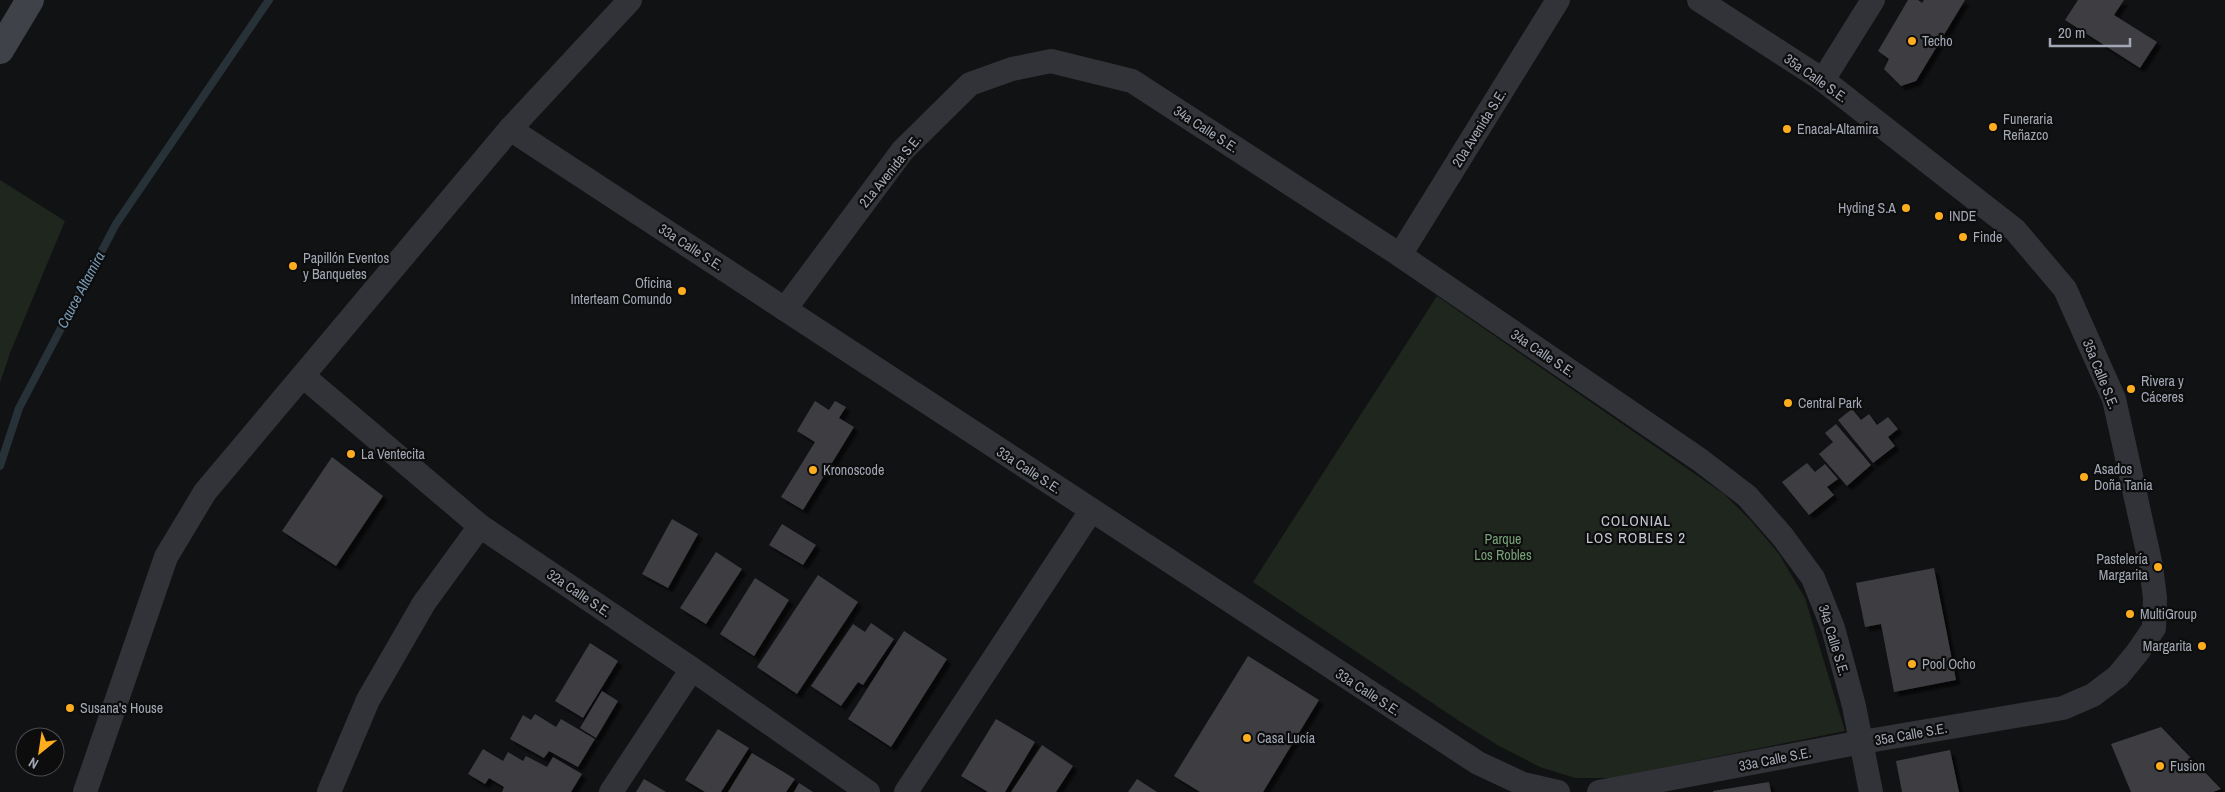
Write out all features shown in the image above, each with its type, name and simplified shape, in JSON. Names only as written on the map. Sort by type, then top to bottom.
[{"type":"street","points":[[0,50],[30,0]]},
{"type":"street","points":[[86,792],[166,557],[205,492],[510,129],[630,0]]},
{"type":"street","name":"20a Avenida S.E.","points":[[1400,255],[1558,0]]},
{"type":"street","name":"35a Calle S.E.","points":[[1699,0],[1823,80],[2015,230],[2065,289],[2114,399],[2151,566],[2155,598],[2154,628],[2118,676],[2093,695],[2063,708],[1862,742]]},
{"type":"street","points":[[1823,80],[1873,0]]},
{"type":"street","name":"34a Calle S.E.","points":[[1051,61],[1132,81],[1400,255],[1700,460],[1747,496],[1783,537],[1813,578],[1833,628],[1862,742],[1871,792]]},
{"type":"street","name":"21a Avenida S.E.","points":[[785,309],[903,150],[970,84],[1012,70],[1051,61]]},
{"type":"street","name":"33a Calle S.E.","points":[[510,129],[1478,763],[1523,784],[1558,792]]},
{"type":"street","name":"32a Calle S.E.","points":[[303,376],[480,526],[692,669],[868,792]]},
{"type":"street","points":[[906,792],[1091,511]]},
{"type":"street","points":[[329,792],[368,700],[424,603],[480,526]]},
{"type":"street","points":[[612,792],[692,669]]},
{"type":"street","name":"33a Calle S.E.","points":[[1599,792],[1862,742]]},
{"type":"green space","points":[[0,180],[65,221],[10,353],[0,383]]},
{"type":"green space","name":"Parque Los Robles","points":[[1437,296],[1724,494],[1752,522],[1779,554],[1805,598],[1845,731],[1612,778],[1575,778],[1540,767],[1499,746],[1253,582]]},
{"type":"building","name":"Techo","points":[[1908,0],[1918,0],[1922,3],[1924,0],[1965,0],[1916,81],[1901,86],[1884,69],[1889,59],[1878,51]]},
{"type":"building","points":[[2078,0],[2124,0],[2114,15],[2157,42],[2140,68],[2065,20]]},
{"type":"building","name":"Kronoscode","points":[[815,401],[829,410],[835,401],[846,407],[839,418],[854,427],[803,510],[781,497],[815,442],[797,431]]},
{"type":"building","points":[[1852,409],[1861,420],[1869,414],[1877,425],[1888,417],[1898,429],[1888,437],[1895,446],[1873,463],[1838,420]]},
{"type":"building","points":[[1836,424],[1871,465],[1847,486],[1819,454],[1833,442],[1825,433]]},
{"type":"building","name":"La Ventecita","points":[[332,457],[383,496],[336,566],[282,531]]},
{"type":"building","points":[[1807,463],[1815,472],[1825,464],[1838,479],[1827,487],[1834,495],[1809,515],[1782,482]]},
{"type":"building","points":[[672,519],[698,534],[668,588],[642,574]]},
{"type":"building","points":[[782,524],[816,545],[803,565],[769,545]]},
{"type":"building","points":[[716,552],[742,569],[706,624],[680,608]]},
{"type":"building","points":[[1934,568],[1956,680],[1894,692],[1881,624],[1865,627],[1856,583]]},
{"type":"building","points":[[818,575],[858,602],[797,694],[757,667]]},
{"type":"building","points":[[755,578],[789,600],[754,656],[720,634]]},
{"type":"building","points":[[871,623],[894,639],[863,685],[858,682],[841,706],[811,686],[853,624],[865,632]]},
{"type":"building","points":[[904,631],[947,659],[891,747],[848,719]]},
{"type":"building","points":[[590,643],[618,661],[583,718],[555,701]]},
{"type":"building","name":"Casa Lucía","points":[[1248,656],[1319,700],[1263,792],[1200,792],[1174,776]]},
{"type":"building","points":[[602,691],[618,701],[596,738],[580,728]]},
{"type":"building","points":[[535,714],[556,727],[561,719],[595,739],[578,767],[549,751],[544,758],[510,739],[523,715],[531,720]]},
{"type":"building","points":[[996,719],[1035,742],[1005,792],[988,792],[961,776]]},
{"type":"building","name":"Fusion","points":[[2161,727],[2221,789],[2213,792],[2131,792],[2111,744]]},
{"type":"building","points":[[718,729],[749,748],[721,792],[705,792],[685,780]]},
{"type":"building","points":[[1042,745],[1073,766],[1056,792],[1011,792]]},
{"type":"building","points":[[483,749],[503,761],[508,752],[523,761],[526,756],[547,767],[553,757],[582,774],[571,792],[502,792],[504,787],[489,778],[485,784],[468,774]]},
{"type":"building","points":[[1950,750],[1959,792],[1902,792],[1896,761]]},
{"type":"building","points":[[752,753],[795,779],[786,792],[728,792]]},
{"type":"building","points":[[644,779],[666,792],[636,792]]},
{"type":"building","points":[[1137,779],[1157,792],[1128,792]]},
{"type":"building","points":[[1769,782],[1771,792],[1713,792],[1713,791]]},
{"type":"building","points":[[799,783],[813,792],[794,792]]},
{"type":"waterway","name":"Cauce Altamira","points":[[0,466],[19,408],[116,224],[269,0]]},
{"type":"place","name":"Techo","points":[[1912,41]]},
{"type":"place","name":"Funeraria Reñazco","points":[[1993,127]]},
{"type":"place","name":"Enacal-Altamira","points":[[1787,129]]},
{"type":"place","name":"Hyding S.A","points":[[1906,208]]},
{"type":"place","name":"INDE","points":[[1939,216]]},
{"type":"place","name":"Finde","points":[[1963,237]]},
{"type":"place","name":"Papillón Eventos y Banquetes","points":[[293,266]]},
{"type":"place","name":"Oficina Interteam Comundo","points":[[682,291]]},
{"type":"place","name":"Rivera y Cáceres","points":[[2131,389]]},
{"type":"place","name":"Central Park","points":[[1788,403]]},
{"type":"place","name":"La Ventecita","points":[[351,454]]},
{"type":"place","name":"Kronoscode","points":[[813,470]]},
{"type":"place","name":"Asados Doña Tania","points":[[2084,477]]},
{"type":"place","name":"Pastelería Margarita","points":[[2158,567]]},
{"type":"place","name":"MultiGroup","points":[[2130,614]]},
{"type":"place","name":"Margarita","points":[[2202,646]]},
{"type":"place","name":"Pool Ocho","points":[[1912,664]]},
{"type":"place","name":"Susana's House","points":[[70,708]]},
{"type":"place","name":"Casa Lucía","points":[[1247,738]]},
{"type":"place","name":"Fusion","points":[[2160,766]]},
{"type":"district","name":"COLONIAL LOS ROBLES 2","points":[[1636,530]]}]
